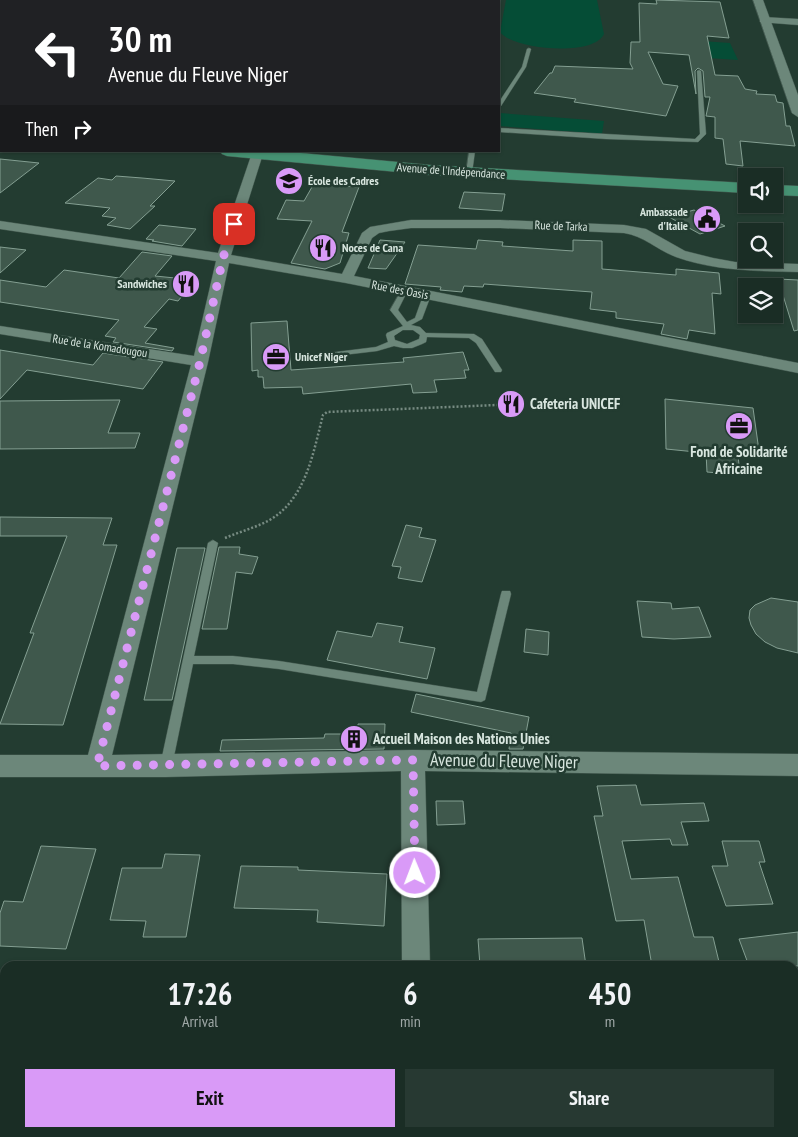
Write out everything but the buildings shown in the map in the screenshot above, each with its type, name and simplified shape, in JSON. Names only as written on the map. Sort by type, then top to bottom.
[{"type":"highway","name":"Avenue de l'Indépendance","points":[[243,152],[469,173],[738,188]]},
{"type":"highway","name":"Avenue de l'Indépendance","points":[[646,182],[738,182]]},
{"type":"highway","points":[[783,182],[798,183]]},
{"type":"highway","points":[[783,190],[798,191]]},
{"type":"street","points":[[758,0],[763,20],[798,113]]},
{"type":"street","points":[[763,20],[798,22]]},
{"type":"street","points":[[97,766],[200,362],[223,258],[259,153]]},
{"type":"street","name":"Rue de Tarka","points":[[346,279],[368,236],[375,230],[411,224],[500,224],[624,229],[641,232],[680,254],[705,260],[735,266],[798,268]]},
{"type":"street","name":"Rue des Oasis","points":[[0,225],[223,258],[346,279],[798,368]]},
{"type":"street","name":"Rue de la Komadougou","points":[[0,330],[200,362]]},
{"type":"street","points":[[413,760],[416,961]]},
{"type":"street","name":"Avenue du Fleuve Niger","points":[[0,766],[166,766],[413,760],[798,765]]},
{"type":"lane","points":[[500,104],[524,67],[529,49]]},
{"type":"lane","points":[[500,130],[696,141],[703,134],[698,71]]},
{"type":"lane","points":[[469,173],[472,152]]},
{"type":"lane","points":[[404,290],[394,310],[406,326],[417,329],[424,335],[471,336],[479,341],[498,370]]},
{"type":"lane","points":[[424,335],[423,340],[416,345],[404,346],[394,343],[390,338],[392,332],[418,319],[427,295]]},
{"type":"lane","points":[[304,358],[376,349],[394,343]]},
{"type":"lane","points":[[166,766],[172,748],[188,660],[213,543]]},
{"type":"lane","points":[[188,660],[233,660],[279,665],[481,697],[506,594]]},
{"type":"path","points":[[213,543],[271,519],[285,509],[308,473],[323,415],[327,412],[497,406]]},
{"type":"green space","points":[[506,0],[597,0],[604,34],[597,41],[585,46],[570,48],[536,47],[520,43],[500,32]]},
{"type":"green space","points":[[701,41],[730,43],[738,60],[708,58]]},
{"type":"green space","points":[[500,113],[604,121],[602,134],[500,126]]},
{"type":"place","name":"École des Cadres","points":[[289,181]]},
{"type":"place","name":"Ambassade d'Italie","points":[[707,219]]},
{"type":"place","name":"Noces de Cana","points":[[323,248]]},
{"type":"place","name":"Sandwiches","points":[[186,284]]},
{"type":"place","name":"Unicef Niger","points":[[276,357]]},
{"type":"place","name":"Cafeteria UNICEF","points":[[511,404]]},
{"type":"place","name":"Fond de Solidarité Africaine","points":[[739,426]]},
{"type":"place","name":"Accueil Maison des Nations Unies","points":[[354,739]]},
{"type":"route","points":[[234,224],[223,258],[200,362],[97,766],[413,760],[415,873]]}]
